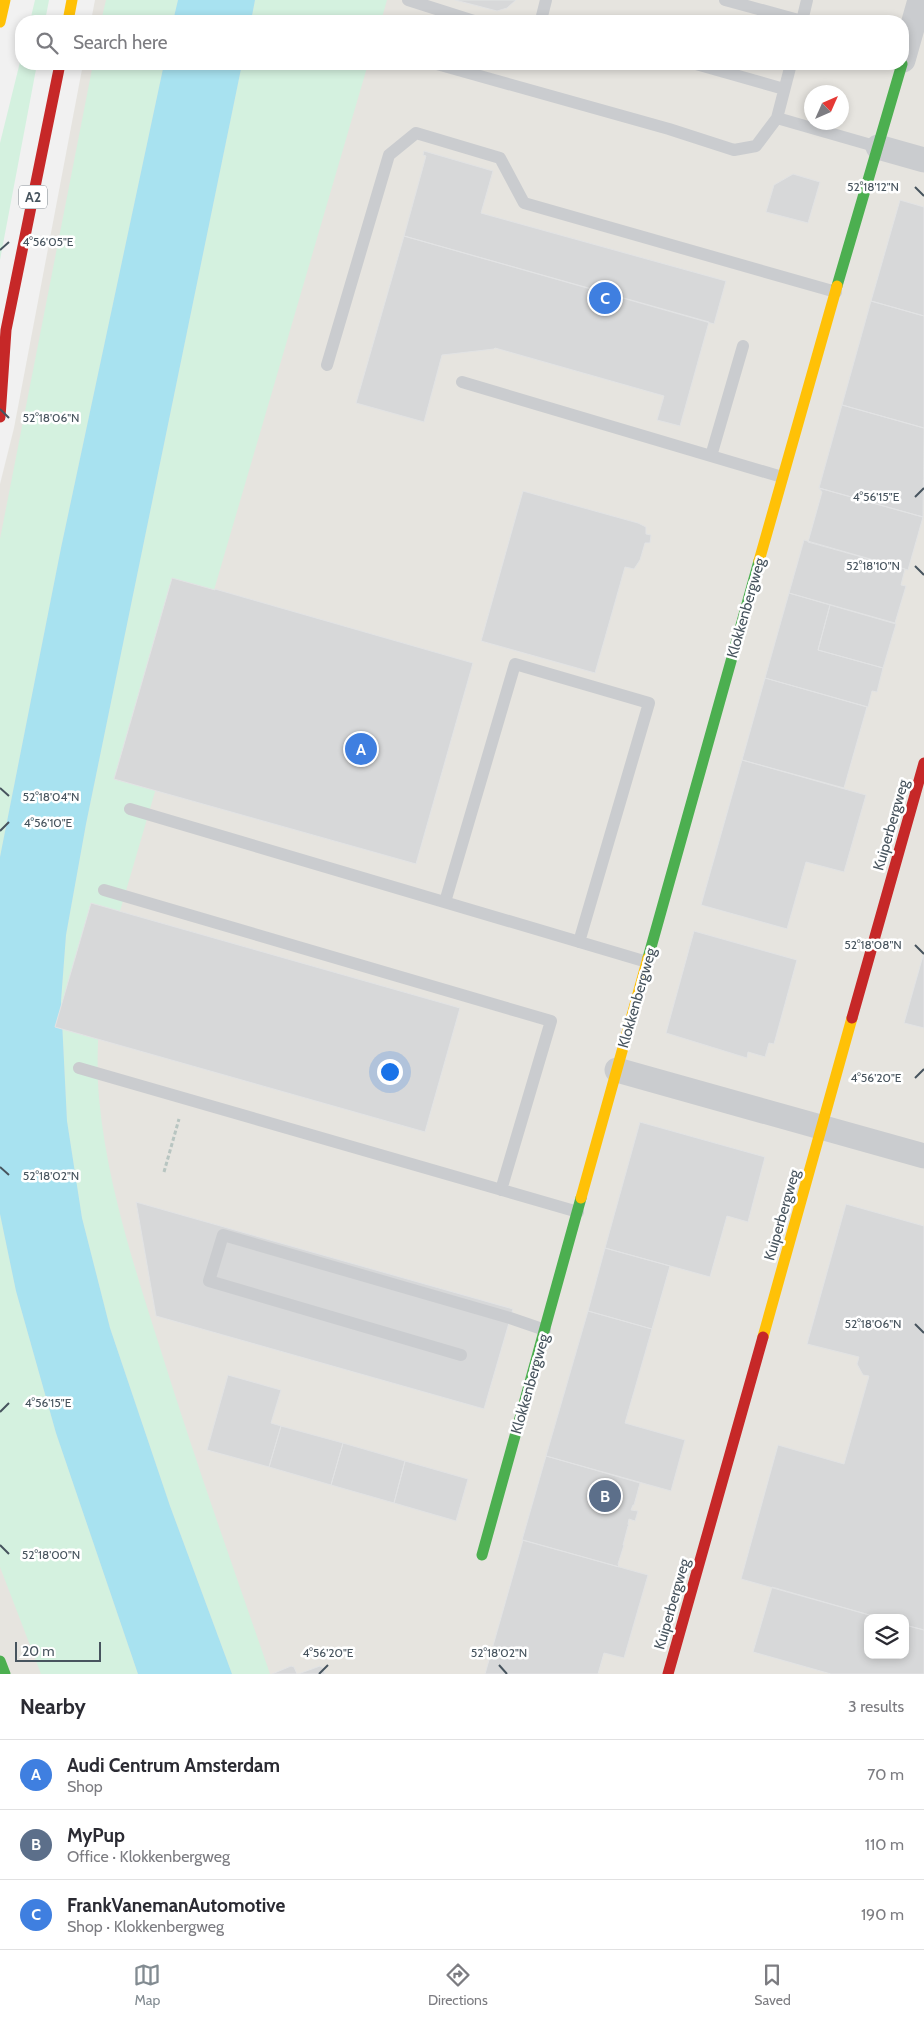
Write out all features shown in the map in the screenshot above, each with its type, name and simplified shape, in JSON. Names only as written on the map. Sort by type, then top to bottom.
[{"type":"main road","points":[[0,22],[5,0]]},
{"type":"main road","points":[[69,15],[72,0]]},
{"type":"main road","name":"A2","points":[[0,348],[6,330],[59,70]]},
{"type":"main road","name":"Klokkenbergweg","points":[[482,1555],[782,477],[900,70]]},
{"type":"main road","points":[[0,417],[6,330]]},
{"type":"main road","name":"Kuiperbergweg","points":[[668,1674],[924,763]]},
{"type":"main road","points":[[0,1662],[5,1674]]},
{"type":"street","points":[[909,39],[920,0]]},
{"type":"street","points":[[878,147],[924,160]]},
{"type":"street","name":"Klokkenbergweg","points":[[618,1070],[924,1156]]},
{"type":"lane","points":[[407,0],[455,15]]},
{"type":"lane","points":[[542,15],[546,0]]},
{"type":"lane","points":[[725,0],[780,15]]},
{"type":"lane","points":[[803,15],[807,0]]},
{"type":"lane","points":[[459,70],[669,129],[734,150],[756,146],[777,118],[789,70]]},
{"type":"lane","points":[[717,70],[784,89]]},
{"type":"lane","points":[[777,118],[878,147]]},
{"type":"lane","points":[[327,365],[389,155],[416,133],[500,158],[524,203],[836,292]]},
{"type":"lane","points":[[712,456],[742,346]]},
{"type":"lane","points":[[462,382],[782,477]]},
{"type":"lane","points":[[445,902],[515,664],[649,703],[580,942]]},
{"type":"lane","points":[[130,809],[648,962]]},
{"type":"lane","points":[[104,890],[551,1021],[501,1190]]},
{"type":"lane","points":[[79,1068],[578,1212]]},
{"type":"lane","points":[[461,1355],[209,1281],[223,1235],[510,1318],[545,1330]]},
{"type":"path","points":[[164,1172],[184,1099]]},
{"type":"shaded area","points":[[95,0],[924,0],[924,1674],[0,1674],[0,484],[14,428],[82,70],[909,70],[909,15],[92,15]]},
{"type":"green space","points":[[35,0],[49,0],[46,15],[31,15]]},
{"type":"green space","points":[[106,0],[178,0],[174,15],[102,15]]},
{"type":"green space","points":[[255,0],[387,0],[383,15],[252,15]]},
{"type":"green space","points":[[18,70],[36,70],[0,260],[0,143]]},
{"type":"green space","points":[[92,70],[163,70],[61,548],[0,857],[0,539]]},
{"type":"green space","points":[[241,70],[366,70],[106,959],[100,1011],[98,1046],[99,1098],[108,1163],[115,1195],[132,1258],[187,1432],[270,1674],[232,1674],[170,1506],[110,1328],[82,1218],[67,1121],[61,1001],[66,935],[86,824]]},
{"type":"green space","points":[[0,1214],[16,1291],[56,1433],[138,1674],[41,1674],[0,1567]]},
{"type":"water","points":[[178,0],[255,0],[252,15],[174,15]]},
{"type":"water","points":[[163,70],[241,70],[86,824],[66,935],[61,1001],[67,1121],[82,1218],[110,1328],[170,1506],[232,1674],[138,1674],[56,1433],[16,1291],[0,1214],[0,857],[61,548]]},
{"type":"building","points":[[455,0],[516,0],[507,8],[497,11]]},
{"type":"building","points":[[424,151],[493,171],[481,213],[726,281],[714,324],[404,236],[426,156],[423,155]]},
{"type":"building","points":[[793,174],[820,182],[808,223],[766,212],[774,185]]},
{"type":"building","points":[[900,200],[924,207],[924,316],[871,301]]},
{"type":"building","points":[[404,236],[709,322],[680,426],[657,420],[664,396],[495,348],[442,355],[424,422],[356,403]]},
{"type":"building","points":[[871,301],[924,316],[924,428],[842,405]]},
{"type":"building","points":[[842,405],[924,428],[923,517],[819,488]]},
{"type":"building","points":[[819,488],[923,517],[908,570],[808,542],[822,492]]},
{"type":"building","points":[[523,491],[638,523],[646,527],[646,534],[651,535],[650,543],[645,543],[640,560],[634,569],[625,567],[595,673],[481,641]]},
{"type":"building","points":[[804,540],[905,569],[901,585],[906,586],[895,623],[789,593]]},
{"type":"building","points":[[172,578],[473,663],[416,864],[114,779]]},
{"type":"building","points":[[789,593],[830,605],[818,650],[883,668],[877,692],[872,691],[868,707],[765,678]]},
{"type":"building","points":[[830,605],[896,624],[883,668],[818,650]]},
{"type":"building","points":[[765,678],[867,707],[844,788],[742,760]]},
{"type":"building","points":[[742,760],[866,795],[844,872],[806,862],[787,929],[701,905]]},
{"type":"building","points":[[91,903],[460,1008],[425,1132],[55,1027]]},
{"type":"building","points":[[694,931],[797,960],[774,1044],[769,1043],[765,1057],[748,1052],[747,1058],[666,1033]]},
{"type":"building","points":[[924,952],[924,1028],[904,1023]]},
{"type":"building","points":[[640,1122],[765,1157],[748,1222],[727,1216],[710,1277],[605,1248]]},
{"type":"building","points":[[136,1202],[513,1309],[484,1409],[156,1316]]},
{"type":"building","points":[[846,1204],[924,1226],[924,1630],[909,1626],[909,1614],[866,1614],[741,1579],[778,1445],[844,1464],[869,1376],[863,1375],[857,1364],[859,1357],[807,1344]]},
{"type":"building","points":[[605,1248],[670,1266],[652,1329],[588,1311]]},
{"type":"building","points":[[588,1311],[652,1329],[625,1423],[685,1440],[671,1491],[546,1456]]},
{"type":"building","points":[[228,1375],[281,1390],[271,1423],[281,1426],[269,1467],[207,1450]]},
{"type":"building","points":[[281,1426],[343,1443],[331,1485],[269,1467]]},
{"type":"building","points":[[343,1443],[405,1461],[394,1503],[331,1485]]},
{"type":"building","points":[[546,1456],[640,1483],[631,1510],[638,1511],[635,1521],[629,1519],[629,1526],[618,1564],[619,1567],[522,1540]]},
{"type":"building","points":[[405,1461],[468,1479],[456,1521],[394,1503]]},
{"type":"building","points":[[523,1540],[648,1575],[624,1658],[604,1653],[598,1674],[485,1674]]},
{"type":"building","points":[[772,1587],[866,1614],[864,1614],[864,1659],[909,1659],[909,1626],[924,1630],[924,1674],[831,1674],[753,1652]]},
{"type":"building","points":[[291,1666],[294,1667],[297,1674],[272,1674]]},
{"type":"building","points":[[320,1666],[325,1674],[298,1674]]},
{"type":"traffic: fast","points":[[837,286],[900,70]]},
{"type":"traffic: fast","points":[[648,958],[759,561]]},
{"type":"traffic: fast","points":[[482,1555],[581,1198]]},
{"type":"traffic: fast","points":[[0,1661],[5,1674]]},
{"type":"traffic: slow","points":[[0,22],[5,0]]},
{"type":"traffic: slow","points":[[69,15],[72,0]]},
{"type":"traffic: slow","points":[[759,561],[837,286]]},
{"type":"traffic: slow","points":[[581,1198],[648,958]]},
{"type":"traffic: slow","points":[[763,1337],[852,1018]]},
{"type":"traffic: jam","points":[[0,417],[6,330],[59,70]]},
{"type":"traffic: jam","points":[[852,1018],[924,763]]},
{"type":"traffic: jam","points":[[668,1674],[763,1337]]},
{"type":"place","name":"FrankVanemanAutomotive","points":[[605,298]]},
{"type":"place","name":"Audi Centrum Amsterdam","points":[[361,749]]},
{"type":"place","name":"MyPup","points":[[605,1496]]}]
